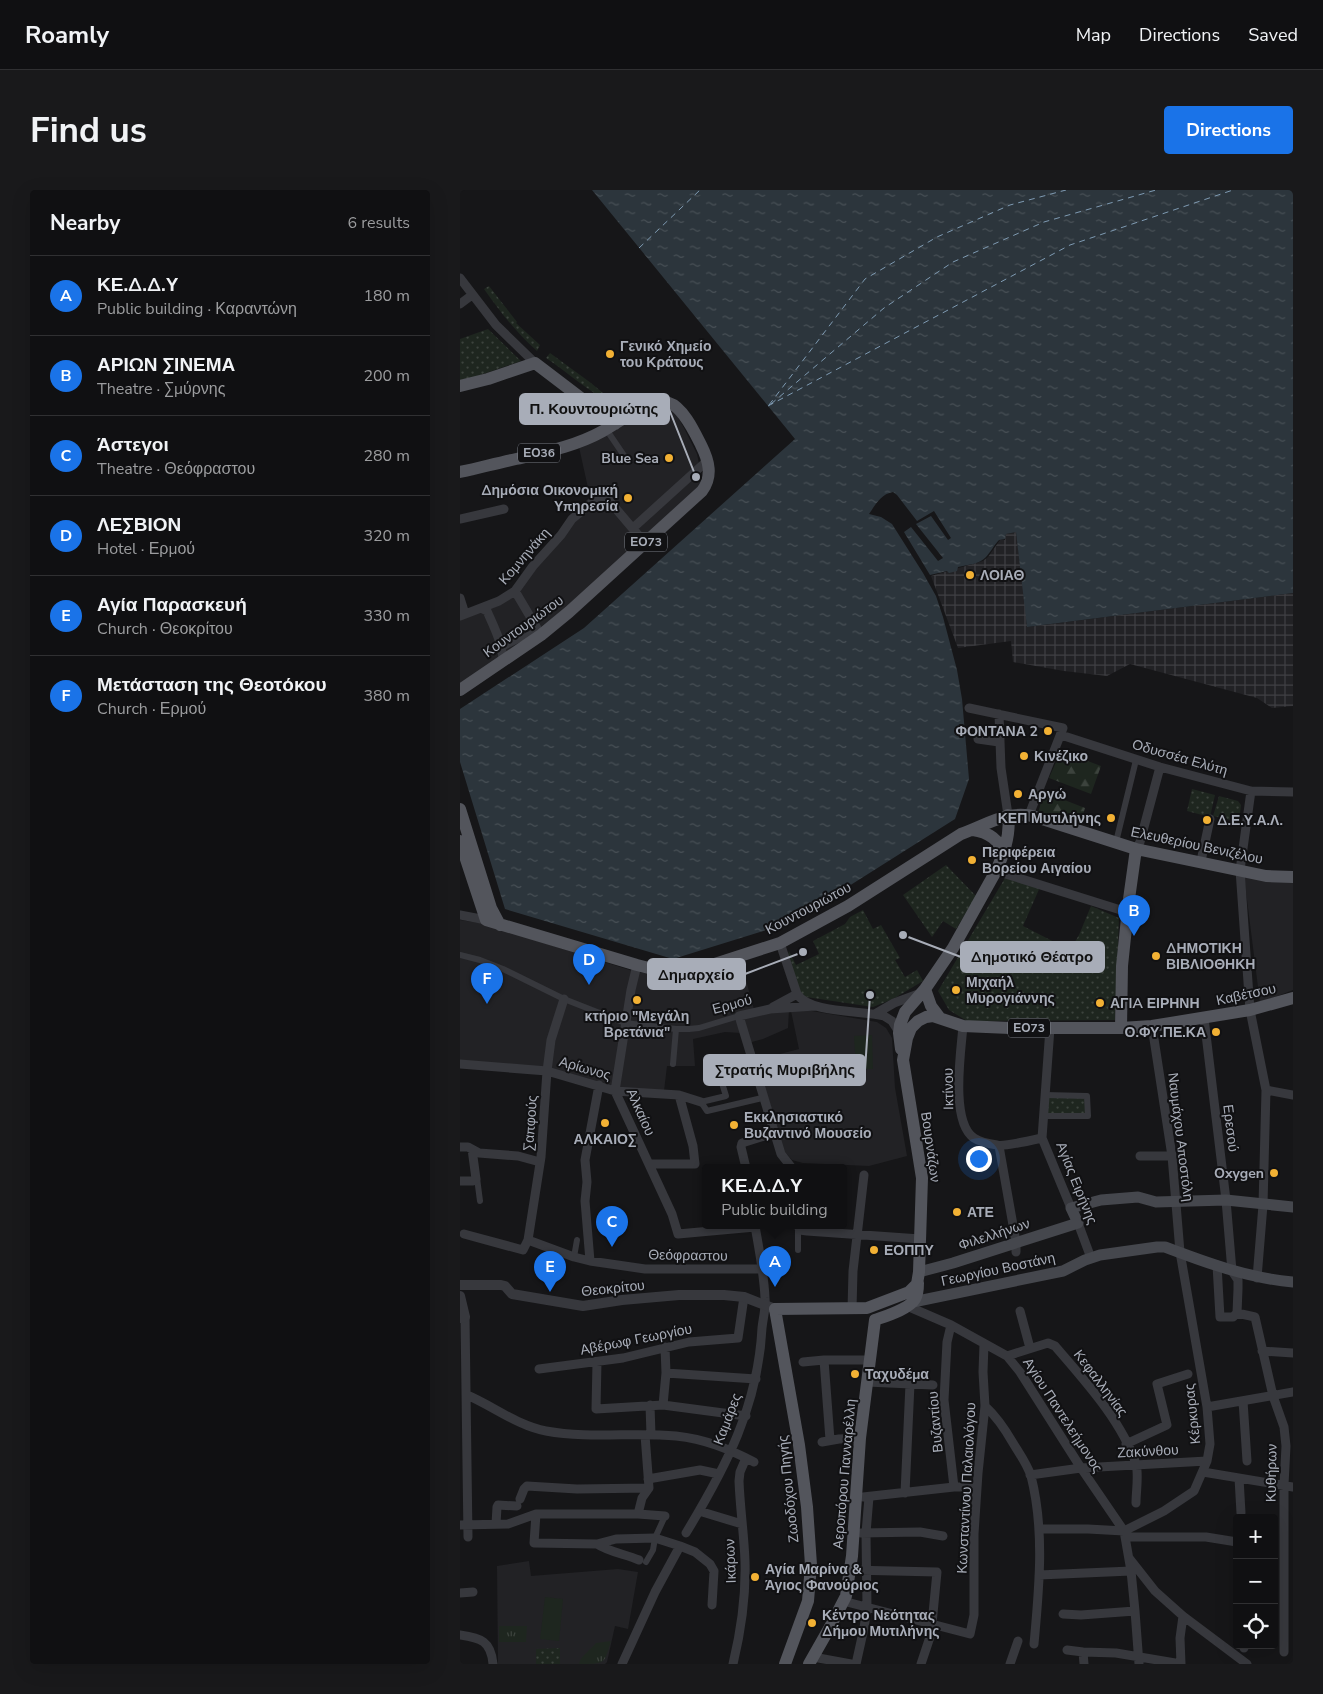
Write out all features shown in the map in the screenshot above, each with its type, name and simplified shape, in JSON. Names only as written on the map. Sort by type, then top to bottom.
[{"type":"main road","points":[[460,386],[488,379],[535,363],[610,427],[636,412],[655,404],[664,403],[677,407],[686,419],[708,460]]},
{"type":"main road","name":"ΕΟ36","points":[[460,472],[581,442],[610,427]]},
{"type":"main road","name":"Κουντουριώτου","points":[[460,690],[502,654],[539,632],[576,606],[692,501],[704,489],[709,475],[708,460]]},
{"type":"main road","points":[[460,809],[491,908],[500,925]]},
{"type":"main road","points":[[940,1018],[923,991],[953,948],[1002,858],[1010,825],[1008,815]]},
{"type":"main road","name":"Κουντουριώτου","points":[[486,920],[637,965],[676,975],[682,974],[780,942],[848,906],[961,834],[989,821],[1008,815]]},
{"type":"main road","name":"Ελευθερίου Βενιζέλου","points":[[1008,815],[1029,815],[1136,849],[1266,876],[1293,877]]},
{"type":"main road","points":[[973,830],[985,832],[999,844],[1002,850],[1002,858]]},
{"type":"main road","points":[[460,842],[486,920]]},
{"type":"main road","points":[[1120,1028],[1122,966],[1136,849]]},
{"type":"main road","name":"Βουρνάζων","points":[[910,1304],[917,1294],[919,1275],[922,1178],[903,1060],[907,1038],[905,1031],[900,1025],[905,1012],[923,991]]},
{"type":"main road","name":"Καβέτσου","points":[[940,1018],[963,1026],[1120,1028],[1152,1026],[1204,1018],[1250,1010],[1293,998]]},
{"type":"main road","points":[[905,1031],[926,1017],[940,1018]]},
{"type":"main road","points":[[1071,1208],[1101,1200],[1138,1197],[1156,1202],[1226,1200],[1293,1207]]},
{"type":"main road","name":"Αγίας Ειρήνης","points":[[1071,1208],[1078,1223]]},
{"type":"main road","name":"Φιλελλήνων","points":[[919,1275],[953,1263],[1016,1247],[1078,1223]]},
{"type":"main road","name":"Γεωργίου Βοστάνη","points":[[910,1304],[1062,1271],[1104,1254],[1158,1246],[1257,1278],[1293,1282]]},
{"type":"main road","points":[[770,1308],[867,1308],[909,1292],[916,1286],[919,1275]]},
{"type":"main road","points":[[886,1301],[882,1305],[882,1310],[886,1314],[890,1314]]},
{"type":"main road","points":[[867,1308],[873,1311],[876,1317],[875,1320],[910,1304]]},
{"type":"main road","name":"Ζωοδόχου Πηγής","points":[[770,1308],[799,1445],[807,1507],[810,1565],[808,1601],[785,1664]]},
{"type":"main road","name":"Αεροπόρου Γιανναρέλλη","points":[[811,1661],[843,1601],[860,1533],[855,1498],[860,1438],[875,1320]]},
{"type":"street","points":[[460,278],[496,325],[535,363]]},
{"type":"street","points":[[460,304],[472,295]]},
{"type":"street","points":[[610,427],[625,457]]},
{"type":"street","points":[[645,543],[633,528],[708,460]]},
{"type":"street","name":"Κομνηνάκη","points":[[463,615],[499,601],[515,592],[533,566],[572,520],[598,498],[605,496],[633,528]]},
{"type":"street","points":[[460,519],[504,509]]},
{"type":"street","points":[[515,592],[539,632]]},
{"type":"street","points":[[460,598],[463,615]]},
{"type":"street","points":[[480,608],[487,611],[502,654]]},
{"type":"street","name":"Οδυσσέα Ελύτη","points":[[969,708],[999,714],[1062,732],[1136,760],[1251,791],[1293,792]]},
{"type":"street","points":[[999,714],[1001,768],[1008,815]]},
{"type":"street","points":[[1029,815],[1062,732]]},
{"type":"street","points":[[978,739],[999,742]]},
{"type":"street","points":[[1116,842],[1136,760]]},
{"type":"street","points":[[1136,849],[1140,842],[1160,767]]},
{"type":"street","points":[[1251,791],[1240,870],[1250,1010],[1266,1090],[1263,1205],[1257,1278]]},
{"type":"street","points":[[1201,862],[1210,819]]},
{"type":"street","points":[[996,870],[1127,912]]},
{"type":"street","points":[[460,915],[486,920]]},
{"type":"street","points":[[780,942],[797,994],[804,1002],[815,1006],[875,1014],[888,1018],[905,1031]]},
{"type":"street","name":"Ερμού","points":[[460,955],[503,969],[564,998],[626,1023],[676,1029],[698,1028],[770,1009],[815,1006]]},
{"type":"street","name":"Αλκαίου","points":[[637,965],[615,1091],[650,1164],[672,1214],[678,1234],[726,1229]]},
{"type":"street","points":[[875,1014],[923,991]]},
{"type":"street","points":[[770,1009],[797,994]]},
{"type":"street","name":"Σαπφούς","points":[[464,1234],[523,1250],[528,1240],[536,1199],[551,1040],[564,998]]},
{"type":"street","points":[[739,1016],[780,1154],[789,1164]]},
{"type":"street","name":"Ερεσού","points":[[1204,1018],[1226,1200],[1232,1271],[1238,1280],[1237,1313]]},
{"type":"street","name":"Ικτίνου","points":[[963,1026],[959,1084],[962,1117],[967,1129],[974,1138],[999,1146],[1042,1138]]},
{"type":"street","name":"Ναυμάχου Αποστόλη","points":[[1152,1026],[1172,1156],[1180,1252]]},
{"type":"street","name":"Αγίας Ειρήνης","points":[[1050,1028],[1042,1138],[1071,1208]]},
{"type":"street","points":[[673,1064],[676,1029]]},
{"type":"street","name":"Αρίωνος","points":[[460,1064],[547,1071],[615,1091],[643,1091],[679,1095],[701,1102]]},
{"type":"street","points":[[755,1074],[722,1083],[726,1096],[701,1102],[707,1111],[762,1098]]},
{"type":"street","points":[[590,1261],[585,1201],[587,1182],[585,1160],[599,1085]]},
{"type":"street","points":[[1266,1090],[1293,1094]]},
{"type":"street","points":[[650,1164],[694,1165],[696,1162],[679,1095]]},
{"type":"street","points":[[1044,1116],[1088,1116],[1087,1096],[1045,1095]]},
{"type":"street","points":[[745,1164],[741,1148],[742,1143],[774,1133]]},
{"type":"street","points":[[999,1146],[1016,1247]]},
{"type":"street","points":[[460,1147],[484,1154],[518,1156],[540,1162]]},
{"type":"street","points":[[472,1149],[480,1201]]},
{"type":"street","points":[[1140,1156],[1172,1156]]},
{"type":"street","points":[[852,1309],[853,1271],[864,1175]]},
{"type":"street","points":[[460,1181],[473,1181],[477,1178]]},
{"type":"street","name":"Αγίας Ειρήνης","points":[[1078,1223],[1091,1258]]},
{"type":"street","name":"Καμάρες","points":[[686,1533],[732,1450],[746,1416],[756,1378],[762,1347],[762,1326],[770,1308],[755,1229]]},
{"type":"street","points":[[798,1250],[799,1229]]},
{"type":"street","points":[[814,1229],[858,1235],[920,1239]]},
{"type":"street","name":"Θεόφραστου","points":[[528,1240],[590,1261],[651,1270],[762,1269]]},
{"type":"street","points":[[574,1257],[577,1240]]},
{"type":"street","name":"Κέρκυρας","points":[[1124,1534],[1194,1491],[1207,1461],[1210,1444],[1208,1407],[1180,1252]]},
{"type":"street","points":[[1217,1265],[1220,1317],[1233,1317],[1237,1313]]},
{"type":"street","name":"Θεοκρίτου","points":[[460,1285],[501,1285],[505,1286],[510,1294],[577,1306],[679,1295],[724,1295],[744,1297],[770,1308]]},
{"type":"street","points":[[460,1296],[466,1395],[463,1478],[464,1525],[468,1537]]},
{"type":"street","name":"Αβέρωφ Γεωργίου","points":[[539,1370],[622,1358],[701,1340],[738,1338],[744,1297]]},
{"type":"street","name":"Αγίου Παντελεήμονος","points":[[910,1304],[1007,1356],[1020,1372],[1124,1534]]},
{"type":"street","points":[[1007,1356],[1030,1348],[1020,1311]]},
{"type":"street","name":"Κυθήρων","points":[[1237,1313],[1255,1317],[1273,1396],[1290,1446],[1289,1486],[1279,1542],[1289,1560],[1289,1628],[1284,1652]]},
{"type":"street","name":"Βυζαντίου","points":[[951,1325],[947,1342],[944,1400],[954,1488]]},
{"type":"street","name":"Κεφαλληνίας","points":[[1030,1348],[1048,1343],[1055,1346],[1112,1416],[1136,1466],[1136,1503]]},
{"type":"street","name":"Κωνσταντίνου Παλαιολόγου","points":[[932,1623],[970,1634],[974,1615],[974,1534],[985,1406],[984,1344]]},
{"type":"street","points":[[663,1405],[666,1373],[665,1347]]},
{"type":"street","points":[[1262,1351],[1293,1353]]},
{"type":"street","points":[[824,1360],[826,1441],[860,1438]]},
{"type":"street","points":[[803,1362],[870,1360]]},
{"type":"street","points":[[598,1362],[596,1409],[663,1405],[746,1416]]},
{"type":"street","points":[[666,1373],[756,1378]]},
{"type":"street","points":[[1126,1444],[1167,1425],[1157,1384],[1188,1374]]},
{"type":"street","points":[[867,1382],[933,1385]]},
{"type":"street","points":[[905,1493],[910,1384]]},
{"type":"street","points":[[1208,1407],[1293,1392]]},
{"type":"street","points":[[466,1395],[506,1416],[545,1431],[689,1438],[732,1450]]},
{"type":"street","points":[[1243,1401],[1247,1461]]},
{"type":"street","points":[[638,1514],[648,1483],[652,1435],[650,1405]]},
{"type":"street","points":[[985,1406],[997,1418],[1030,1475],[1040,1529],[1034,1644]]},
{"type":"street","points":[[1284,1427],[1293,1424]]},
{"type":"street","name":"Ικάρων","points":[[732,1450],[750,1460],[740,1472],[739,1481],[745,1562],[741,1623],[733,1664]]},
{"type":"street","name":"Ζακύνθου","points":[[1030,1475],[1081,1468],[1207,1461]]},
{"type":"street","points":[[496,1524],[496,1507],[498,1505],[519,1502],[526,1487],[539,1486],[577,1489],[648,1483],[700,1470],[719,1474]]},
{"type":"street","points":[[1203,1472],[1289,1486]]},
{"type":"street","points":[[1239,1478],[1241,1513]]},
{"type":"street","points":[[855,1498],[954,1488],[977,1488]]},
{"type":"street","points":[[856,1664],[867,1607],[866,1570],[860,1533],[868,1497]]},
{"type":"street","points":[[699,1511],[742,1524]]},
{"type":"street","points":[[464,1525],[514,1522],[536,1514],[638,1514],[666,1516],[655,1538],[653,1550],[642,1561],[603,1548],[597,1544]]},
{"type":"street","points":[[536,1514],[534,1543],[597,1544],[616,1539],[655,1538],[695,1552],[710,1564],[714,1571],[712,1604]]},
{"type":"street","points":[[1040,1529],[1088,1529],[1124,1534],[1206,1537],[1233,1541]]},
{"type":"street","points":[[860,1533],[920,1532],[943,1536]]},
{"type":"street","points":[[1124,1534],[1136,1611],[1138,1660]]},
{"type":"street","points":[[622,1664],[680,1546]]},
{"type":"street","points":[[1128,1556],[1155,1591],[1183,1616],[1247,1664]]},
{"type":"street","points":[[850,1570],[937,1572],[932,1623],[929,1640],[921,1664]]},
{"type":"street","points":[[1038,1575],[1131,1571]]},
{"type":"street","points":[[460,1593],[473,1592]]},
{"type":"street","points":[[843,1601],[932,1623]]},
{"type":"street","points":[[1063,1614],[1081,1616],[1136,1611]]},
{"type":"street","points":[[1067,1650],[1116,1653],[1138,1660],[1181,1664],[1180,1638],[1183,1616]]},
{"type":"street","points":[[460,1635],[475,1637],[484,1642],[490,1649],[493,1664]]},
{"type":"street","points":[[1010,1664],[1018,1641]]},
{"type":"street","points":[[1083,1652],[1084,1664]]},
{"type":"street","points":[[811,1661],[851,1664]]},
{"type":"shaded area","points":[[654,407],[673,408],[697,454],[701,473],[700,487],[577,601],[460,685],[460,604],[463,612],[497,599],[509,591],[560,531],[571,515],[590,497],[579,447]]},
{"type":"shaded area","points":[[1016,532],[1028,627],[1293,593],[1293,706],[1272,708],[1257,698],[1130,664],[1107,676],[1013,662],[1011,641],[958,648],[931,576],[983,561],[1000,540],[1005,540],[1006,534]]},
{"type":"shaded area","points":[[1244,876],[1293,882],[1293,990],[1260,1003]]},
{"type":"shaded area","points":[[460,920],[480,923],[633,971],[671,978],[741,962],[755,1013],[789,1010],[788,1028],[763,1039],[744,1044],[741,1033],[725,1032],[693,1039],[695,1066],[667,1066],[664,1091],[613,1088],[566,1074],[460,1062]]},
{"type":"shaded area","points":[[800,1009],[877,1022],[886,1028],[892,1038],[895,1088],[907,1156],[869,1166],[803,1163],[792,1160],[784,1151],[754,1061],[799,1049],[791,1011]]},
{"type":"shaded area","points":[[529,1561],[531,1576],[618,1569],[638,1572],[628,1629],[615,1626],[605,1664],[498,1664],[497,1566]]},
{"type":"green space","points":[[489,286],[516,323],[540,345],[537,351],[496,306],[484,289]]},
{"type":"green space","points":[[488,329],[521,361],[460,382],[460,339]]},
{"type":"green space","points":[[550,353],[616,404],[591,391],[546,358]]},
{"type":"green space","points":[[1061,751],[1101,766],[1091,794],[1049,778]]},
{"type":"green space","points":[[1192,789],[1215,795],[1210,817],[1187,811]]},
{"type":"green space","points":[[1044,792],[1085,808],[1079,828],[1038,813]]},
{"type":"green space","points":[[1219,796],[1238,801],[1241,805],[1239,822],[1213,816]]},
{"type":"green space","points":[[946,865],[976,896],[956,929],[943,921],[932,937],[903,895]]},
{"type":"green space","points":[[1005,878],[1040,887],[1023,926],[1070,950],[1079,935],[1091,906],[1119,918],[1115,1020],[967,1021],[949,1010],[938,991]]},
{"type":"green space","points":[[863,910],[873,929],[881,925],[900,958],[895,960],[905,977],[917,970],[923,981],[893,999],[873,1007],[806,997],[800,992],[788,954],[789,951],[796,965],[819,954],[813,941],[845,924],[850,917]]},
{"type":"green space","points":[[872,1035],[873,1069],[856,1069],[854,1036]]},
{"type":"green space","points":[[793,1057],[795,1075],[763,1078],[761,1060]]},
{"type":"green space","points":[[1048,1097],[1085,1098],[1085,1114],[1048,1113]]},
{"type":"green space","points":[[545,1597],[563,1599],[559,1641],[540,1639]]},
{"type":"green space","points":[[499,1626],[527,1626],[526,1642],[499,1642]]},
{"type":"green space","points":[[611,1641],[607,1654],[602,1661],[594,1664],[579,1664],[596,1643]]},
{"type":"green space","points":[[560,1648],[560,1664],[536,1664],[536,1649]]},
{"type":"water","points":[[592,190],[1293,190],[1293,593],[1027,627],[1016,532],[1006,534],[1005,539],[999,540],[988,555],[980,561],[958,567],[957,571],[930,575],[904,532],[911,527],[938,561],[943,558],[916,524],[931,516],[948,540],[951,538],[934,511],[917,521],[897,495],[893,492],[889,493],[879,500],[869,514],[881,517],[892,524],[936,596],[957,670],[962,699],[969,779],[955,819],[792,922],[673,959],[505,909],[460,762],[460,709],[584,628],[795,439]]},
{"type":"ferry route","points":[[639,248],[700,190]]},
{"type":"ferry route","points":[[769,405],[865,279],[937,237],[1010,205],[1066,190]]},
{"type":"ferry route","points":[[771,404],[884,308],[953,262],[1044,222],[1156,190]]},
{"type":"ferry route","points":[[768,406],[1070,245],[1233,190]]},
{"type":"place","name":"Γενικό Χημείο του Κράτους","points":[[610,354]]},
{"type":"place","name":"Blue Sea","points":[[669,458]]},
{"type":"place","name":"Π. Κουντουριώτης","points":[[696,477]]},
{"type":"place","name":"Δημόσια Οικονομική Υπηρεσία","points":[[628,498]]},
{"type":"place","name":"ΛΟΙΑΘ","points":[[970,575]]},
{"type":"place","name":"ΦΟΝΤΑΝΑ 2","points":[[1048,731]]},
{"type":"place","name":"Κινέζικο","points":[[1024,756]]},
{"type":"place","name":"Αργώ","points":[[1018,794]]},
{"type":"place","name":"ΚΕΠ Μυτιλήνης","points":[[1111,818]]},
{"type":"place","name":"Δ.Ε.Υ.Α.Λ.","points":[[1207,820]]},
{"type":"place","name":"Περιφέρεια Βορείου Αιγαίου","points":[[972,860]]},
{"type":"place","name":"Δημοτικό Θέατρο","points":[[903,935]]},
{"type":"place","name":"ΑΡΙΩΝ ΣΙΝΕΜΑ","points":[[1134,936]]},
{"type":"place","name":"Δημαρχείο","points":[[803,952]]},
{"type":"place","name":"ΔΗΜΟΤΙΚΗ ΒΙΒΛΙΟΘΗΚΗ","points":[[1156,956]]},
{"type":"place","name":"ΛΕΣΒΙΟΝ","points":[[589,985]]},
{"type":"place","name":"Μιχαήλ Μυρογιάννης","points":[[956,990]]},
{"type":"place","name":"Στρατής Μυριβήλης","points":[[870,995]]},
{"type":"place","name":"κτήριο \"Μεγάλη Βρετάνια\"","points":[[637,1000]]},
{"type":"place","name":"ΑΓIA ΕΙΡΗΝΗ","points":[[1100,1003]]},
{"type":"place","name":"Μετάσταση της Θεοτόκου","points":[[487,1004]]},
{"type":"place","name":"Ο.ΦΥ.ΠΕ.ΚΑ","points":[[1216,1032]]},
{"type":"place","name":"ΑΛΚΑΙΟΣ","points":[[605,1123]]},
{"type":"place","name":"Εκκλησιαστικό Βυζαντινό Μουσείο","points":[[734,1125]]},
{"type":"place","name":"Oxygen","points":[[1274,1173]]},
{"type":"place","name":"ΑΤΕ","points":[[957,1212]]},
{"type":"place","name":"Άστεγοι","points":[[612,1247]]},
{"type":"place","name":"ΕΟΠΠΥ","points":[[874,1250]]},
{"type":"place","name":"ΚΕ.Δ.Δ.Υ","points":[[775,1287]]},
{"type":"place","name":"Αγία Παρασκευή","points":[[550,1292]]},
{"type":"place","name":"Ταχυδέμα","points":[[855,1374]]},
{"type":"place","name":"Αγία Μαρίνα & Άγιος Φανούριος","points":[[755,1577]]},
{"type":"place","name":"Κέντρο Νεότητας Δήμου Μυτιλήνης","points":[[812,1623]]}]
